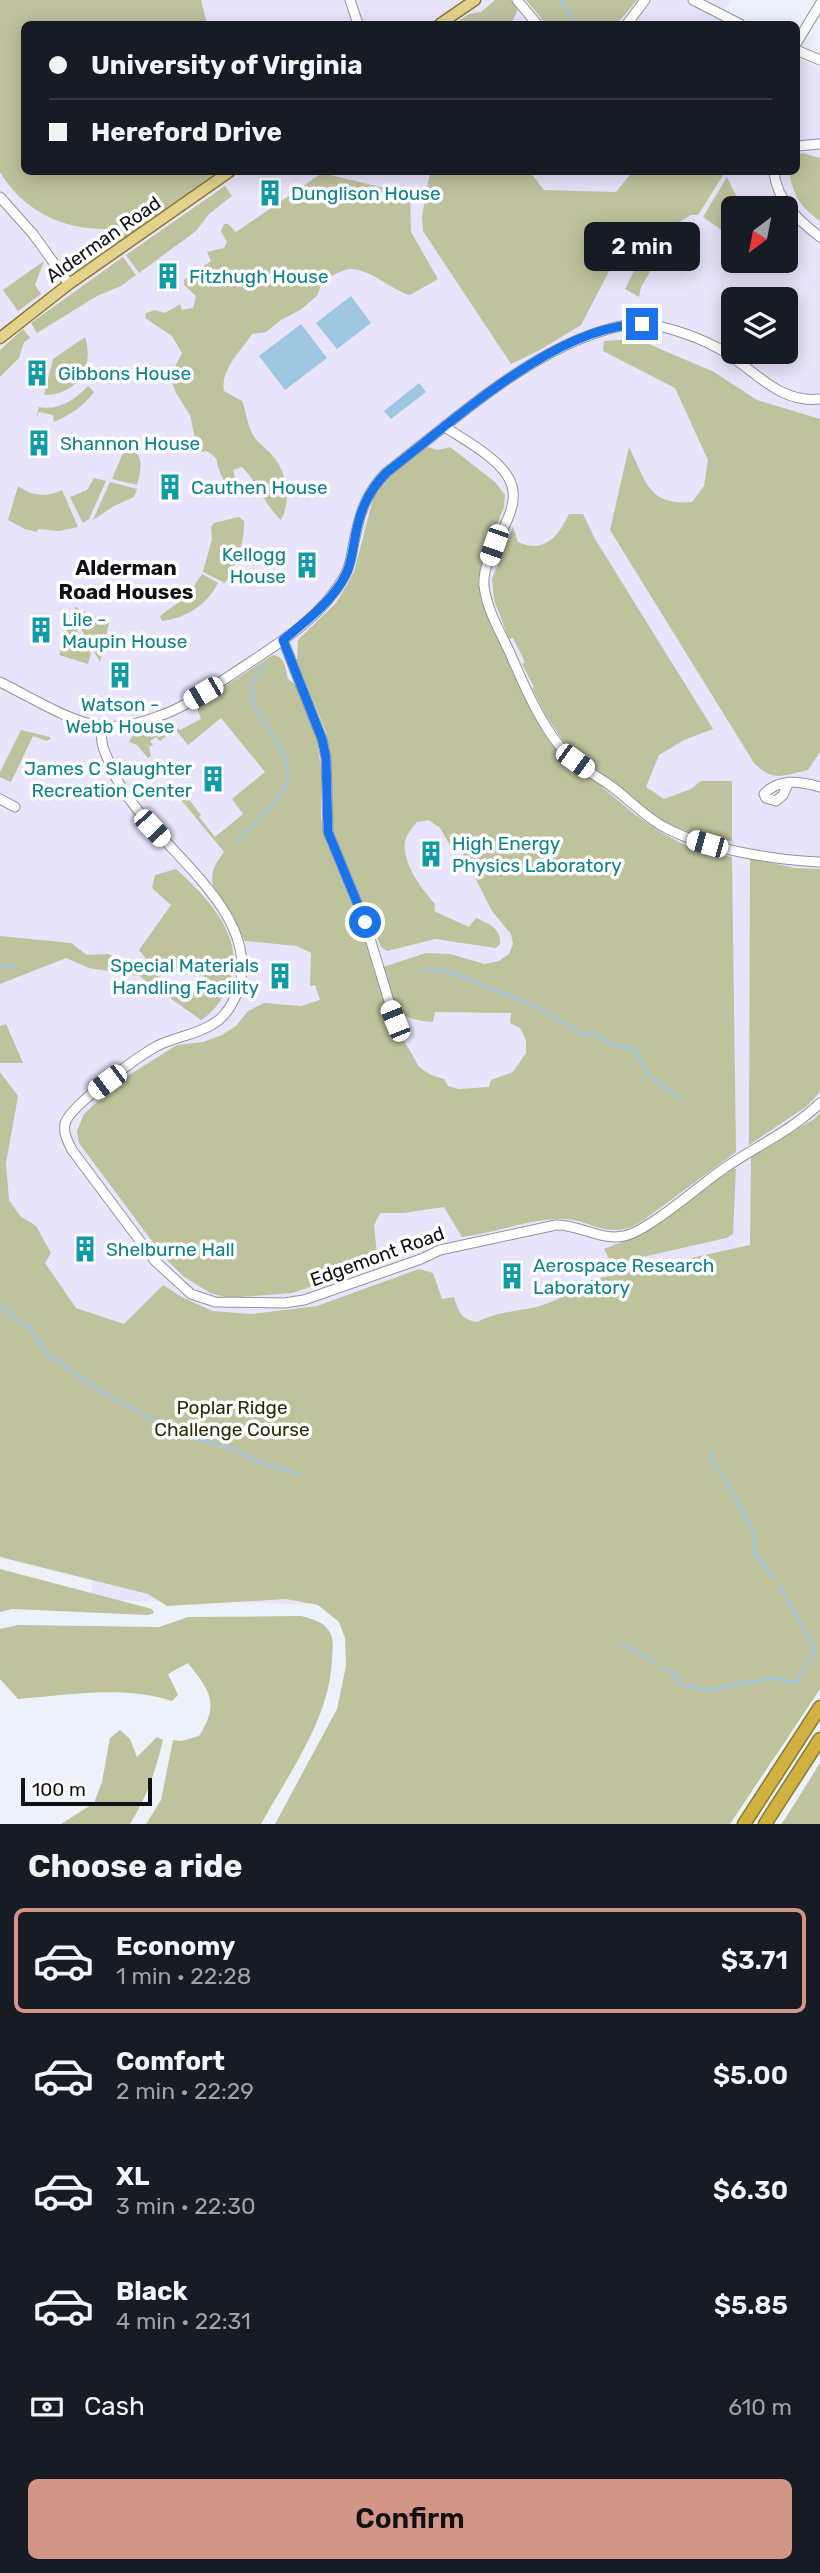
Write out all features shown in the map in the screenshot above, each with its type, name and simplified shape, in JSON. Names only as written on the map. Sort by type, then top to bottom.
[{"type":"highway","points":[[744,1824],[820,1707]]},
{"type":"highway","points":[[765,1824],[820,1740]]},
{"type":"main road","points":[[444,21],[475,0]]},
{"type":"main road","name":"Alderman Road","points":[[0,338],[69,284],[225,175]]},
{"type":"street","points":[[350,0],[357,21]]},
{"type":"street","points":[[517,0],[534,21]]},
{"type":"street","points":[[628,21],[645,0]]},
{"type":"street","points":[[694,0],[734,21]]},
{"type":"street","points":[[800,40],[820,4]]},
{"type":"street","points":[[800,49],[820,60]]},
{"type":"street","points":[[800,146],[820,144]]},
{"type":"street","points":[[775,175],[784,201],[802,223],[820,237]]},
{"type":"street","points":[[0,197],[33,234],[69,284]]},
{"type":"street","points":[[0,682],[86,723],[102,726],[141,722],[177,708],[283,640],[308,620],[337,588],[346,575],[359,516],[374,484],[527,366],[587,336],[631,324],[661,328],[702,340],[730,355],[787,396],[805,400],[820,399]]},
{"type":"street","points":[[446,428],[487,455],[511,482],[513,500],[486,569],[486,595],[491,613],[519,675],[560,747],[652,819],[689,839],[729,849],[820,862]]},
{"type":"street","points":[[283,640],[322,739],[326,758],[328,832],[365,922],[395,1021]]},
{"type":"street","name":"Edgemont Road","points":[[102,726],[100,742],[118,785],[138,813],[213,895],[234,929],[242,951],[243,963],[239,986],[222,1018],[155,1047],[75,1108],[65,1124],[65,1131],[72,1150],[147,1252],[167,1275],[202,1300],[223,1303],[284,1303],[327,1293],[440,1250],[544,1227],[565,1224],[605,1236],[626,1236],[643,1228],[727,1166],[820,1103]]},
{"type":"street","points":[[789,782],[801,781],[820,787]]},
{"type":"street","points":[[0,800],[15,807]]},
{"type":"shaded area","points":[[0,0],[731,0],[722,15],[732,21],[21,21],[21,175],[800,175],[800,60],[820,68],[820,1669],[390,1454],[308,1604],[91,1600],[97,1516],[0,1495]]},
{"type":"green space","points":[[0,0],[201,0],[206,21],[21,21],[21,175],[219,175],[117,244],[106,229],[74,226],[32,207],[9,185],[0,172]]},
{"type":"green space","points":[[495,0],[512,0],[519,7],[512,21],[458,21],[469,14],[481,12]]},
{"type":"green space","points":[[526,0],[637,0],[620,21],[544,21]]},
{"type":"green space","points":[[800,154],[820,158],[820,221],[802,205],[795,194],[790,175],[800,175]]},
{"type":"green space","points":[[319,175],[330,175],[410,194],[411,232],[438,279],[410,295],[365,272],[349,269],[343,271],[323,280],[317,296],[300,310],[266,332],[252,334],[232,361],[225,376],[224,391],[242,401],[253,435],[273,456],[283,473],[287,502],[281,520],[242,467],[233,470],[239,492],[226,483],[216,458],[207,451],[198,452],[190,415],[176,393],[170,377],[182,353],[172,336],[145,318],[146,313],[155,310],[165,313],[180,304],[182,310],[193,308],[196,296],[184,285],[184,280],[211,261],[207,252],[224,248],[227,242],[221,231],[224,224],[228,224],[236,232]]},
{"type":"green space","points":[[429,175],[532,175],[544,190],[616,192],[630,175],[723,175],[698,215],[691,215],[681,221],[671,246],[673,254],[665,268],[654,265],[641,287],[639,297],[625,289],[637,260],[630,255],[616,258],[581,325],[511,364],[423,231],[422,216]]},
{"type":"green space","points":[[727,177],[736,196],[721,196],[721,230],[703,217]]},
{"type":"green space","points":[[225,186],[232,196],[209,214],[196,231],[139,273],[126,255]]},
{"type":"green space","points":[[123,257],[136,275],[37,333],[31,323]]},
{"type":"green space","points":[[44,261],[35,285],[41,294],[18,311],[3,290]]},
{"type":"green space","points":[[23,329],[30,338],[24,342],[19,358],[0,377],[0,350]]},
{"type":"green space","points":[[85,337],[87,359],[81,377],[66,390],[44,395],[53,359]]},
{"type":"green space","points":[[637,339],[714,372],[757,400],[820,419],[820,752],[808,770],[779,776],[767,773],[754,763],[610,530],[629,447],[650,489],[666,500],[677,502],[692,502],[704,486],[708,460],[675,388],[603,351],[604,341]]},
{"type":"green space","points":[[88,386],[94,392],[71,413],[54,422],[53,415],[39,412],[36,418],[39,407],[66,403]]},
{"type":"green space","points":[[427,447],[438,450],[450,447],[495,482],[505,495],[504,507],[481,566],[478,581],[481,600],[529,702],[558,750],[634,814],[662,833],[692,849],[732,857],[736,1152],[645,1219],[621,1230],[558,1219],[462,1237],[444,1207],[403,1213],[380,1213],[374,1225],[378,1264],[292,1293],[229,1298],[210,1293],[183,1276],[163,1256],[79,1143],[77,1131],[84,1114],[118,1082],[177,1045],[203,1042],[222,1035],[236,1026],[248,1011],[264,1003],[301,1006],[320,1000],[315,985],[310,986],[311,953],[297,946],[245,941],[213,885],[213,871],[224,852],[182,801],[187,797],[215,837],[243,814],[232,799],[265,772],[221,718],[188,745],[175,729],[160,741],[156,737],[150,741],[153,745],[149,747],[151,756],[148,758],[137,745],[129,742],[134,733],[164,725],[167,731],[174,727],[180,730],[201,719],[196,705],[273,655],[280,658],[288,679],[296,685],[316,735],[321,768],[321,818],[327,844],[370,950],[387,1010],[419,1067],[444,1079],[448,1086],[459,1089],[489,1087],[491,1080],[513,1072],[526,1053],[526,1040],[520,1028],[510,1023],[511,1013],[435,1012],[433,1022],[408,1017],[396,1007],[383,967],[426,953],[450,954],[485,964],[499,961],[509,954],[513,944],[511,934],[492,911],[461,850],[454,852],[440,828],[429,820],[417,822],[413,827],[406,839],[405,850],[414,876],[435,904],[434,911],[469,927],[476,918],[485,922],[496,930],[500,944],[496,948],[435,939],[387,951],[381,947],[331,826],[330,761],[326,732],[297,661],[298,640],[336,603],[354,572],[374,495],[391,475]]},
{"type":"green space","points":[[125,448],[132,450],[139,457],[137,485],[112,479]]},
{"type":"green space","points":[[94,478],[106,481],[89,519],[83,523],[70,497],[87,490]]},
{"type":"green space","points":[[110,482],[137,489],[134,497],[93,520]]},
{"type":"green space","points":[[18,486],[40,495],[62,490],[78,527],[59,531],[38,529],[37,532],[8,520]]},
{"type":"green space","points":[[569,514],[583,514],[595,539],[713,729],[684,740],[659,755],[646,787],[664,799],[691,789],[701,781],[732,781],[732,841],[669,826],[571,753],[545,714],[532,688],[534,687],[522,664],[525,662],[513,638],[509,639],[494,600],[492,579],[513,527],[518,542],[535,546],[555,536]]},
{"type":"green space","points":[[239,517],[244,521],[241,546],[225,583],[203,572],[212,539],[211,527],[214,523]]},
{"type":"green space","points":[[202,574],[218,583],[208,598],[179,617],[162,621],[160,616],[187,596]]},
{"type":"green space","points":[[75,607],[109,623],[100,662],[73,615]]},
{"type":"green space","points":[[71,620],[91,654],[88,664],[59,655]]},
{"type":"green space","points":[[21,730],[50,739],[47,741],[33,736],[11,782],[0,777],[0,772]]},
{"type":"green space","points":[[750,858],[795,868],[820,869],[820,1092],[807,1106],[749,1145]]},
{"type":"green space","points":[[176,869],[201,893],[222,921],[233,952],[233,969],[228,986],[217,1005],[201,1020],[139,976],[89,968],[66,958],[0,984],[0,936],[71,943],[87,955],[108,954],[196,993],[205,977],[147,960],[139,950],[171,905],[152,888],[155,875]]},
{"type":"green space","points":[[6,1024],[23,1063],[0,1063],[0,1026]]},
{"type":"green space","name":"Poplar Ridge Challenge Course","points":[[0,1072],[18,1096],[6,1163],[9,1200],[20,1216],[36,1226],[51,1253],[45,1263],[76,1308],[124,1324],[163,1285],[212,1311],[251,1314],[317,1306],[419,1269],[433,1273],[442,1299],[454,1297],[461,1314],[477,1322],[554,1301],[578,1283],[750,1245],[751,1157],[820,1113],[820,1689],[730,1824],[275,1824],[337,1709],[346,1666],[345,1638],[339,1622],[318,1605],[286,1599],[167,1606],[148,1594],[0,1557]]},
{"type":"green space","points":[[731,1168],[736,1169],[733,1234],[726,1238],[612,1264],[604,1249],[643,1234]]},
{"type":"green space","points":[[0,1569],[152,1609],[154,1613],[148,1615],[12,1609],[0,1612]]},
{"type":"green space","points":[[301,1616],[320,1623],[331,1634],[333,1647],[330,1679],[307,1744],[261,1824],[146,1824],[161,1800],[173,1740],[181,1741],[199,1736],[209,1715],[211,1706],[207,1690],[188,1663],[168,1674],[178,1695],[172,1701],[115,1692],[18,1699],[0,1679],[0,1629],[18,1625],[159,1627],[188,1617]]},
{"type":"green space","points":[[120,1730],[130,1739],[137,1757],[157,1737],[163,1740],[150,1783],[130,1824],[61,1824],[94,1803],[102,1782],[110,1738]]},
{"type":"green space","points":[[820,1763],[820,1824],[781,1824],[785,1819]]},
{"type":"water","points":[[351,296],[371,323],[337,349],[316,323]]},
{"type":"water","points":[[301,324],[327,358],[285,390],[259,356]]},
{"type":"water","points":[[419,383],[426,392],[391,419],[384,411]]},
{"type":"waterway","points":[[560,0],[571,15],[572,21]]},
{"type":"waterway","points":[[238,841],[281,793],[288,773],[286,760],[252,699],[253,683],[267,664]]},
{"type":"waterway","points":[[0,967],[16,965]]},
{"type":"waterway","points":[[423,970],[448,971],[544,1010],[581,1034],[596,1034],[606,1042],[636,1050],[648,1075],[682,1099]]},
{"type":"waterway","points":[[0,1304],[19,1322],[31,1328],[45,1352],[103,1393],[188,1437],[235,1449],[253,1460],[298,1474]]},
{"type":"waterway","points":[[711,1449],[712,1463],[725,1478],[755,1537],[754,1552],[774,1578]]},
{"type":"waterway","points":[[663,1667],[675,1673],[681,1685],[709,1690],[772,1678],[796,1683],[815,1649],[780,1586]]},
{"type":"waterway","points":[[621,1643],[655,1662]]},
{"type":"place","name":"Dunglison House","points":[[270,193]]},
{"type":"place","name":"Fitzhugh House","points":[[168,276]]},
{"type":"place","name":"Gibbons House","points":[[37,373]]},
{"type":"place","name":"Shannon House","points":[[39,443]]},
{"type":"place","name":"Cauthen House","points":[[170,487]]},
{"type":"place","name":"Kellogg House","points":[[307,565]]},
{"type":"place","name":"Lile - Maupin House","points":[[41,630]]},
{"type":"place","name":"Watson - Webb House","points":[[120,675]]},
{"type":"place","name":"James C Slaughter Recreation Center","points":[[213,779]]},
{"type":"place","name":"High Energy Physics Laboratory","points":[[431,854]]},
{"type":"place","name":"Special Materials Handling Facility","points":[[280,976]]},
{"type":"place","name":"Shelburne Hall","points":[[85,1249]]},
{"type":"place","name":"Aerospace Research Laboratory","points":[[512,1276]]},
{"type":"district","name":"Alderman Road Houses","points":[[126,580]]},
{"type":"route","points":[[365,922],[328,832],[326,758],[322,739],[283,640],[308,620],[346,575],[363,504],[374,484],[387,472],[527,366],[587,336],[631,324],[642,324]]}]
